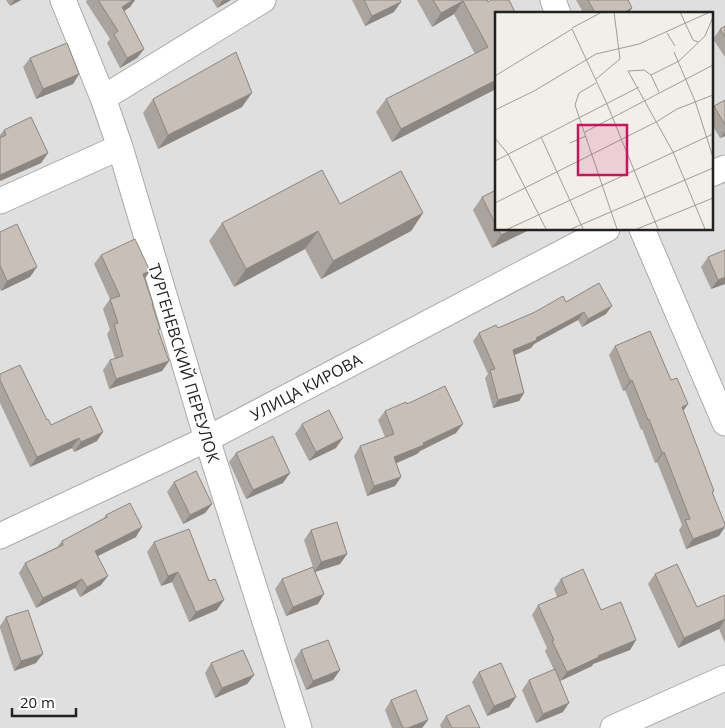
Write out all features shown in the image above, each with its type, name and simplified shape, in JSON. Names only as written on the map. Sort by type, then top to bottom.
[{"type":"street","name":"ТУРГЕНЕВСКИЙ ПЕРЕУЛОК","points":[[63,0],[103,98],[120,147],[206,439],[299,728]]},
{"type":"street","points":[[103,98],[263,0]]},
{"type":"street","points":[[553,0],[557,12]]},
{"type":"street","points":[[0,201],[120,147]]},
{"type":"street","points":[[712,174],[725,168]]},
{"type":"street","name":"УЛИЦА КИРОВА","points":[[0,536],[206,439],[604,230]]},
{"type":"street","points":[[642,230],[725,422]]},
{"type":"street","points":[[613,728],[725,678]]},
{"type":"shaded area","points":[[0,0],[725,0],[725,728],[0,728]]},
{"type":"building","points":[[98,0],[133,0],[122,7],[144,49],[127,58],[114,34],[118,31]]},
{"type":"building","points":[[364,0],[400,0],[401,2],[372,16]]},
{"type":"building","points":[[433,0],[487,0],[488,2],[491,0],[509,0],[515,12],[495,12],[495,81],[401,129],[386,99],[488,47],[463,1],[441,13]]},
{"type":"building","points":[[588,0],[628,0],[632,8],[625,12],[595,12]]},
{"type":"building","points":[[725,26],[725,37],[720,29]]},
{"type":"building","points":[[67,43],[79,74],[43,89],[30,58]]},
{"type":"building","points":[[236,52],[252,93],[168,135],[153,99]]},
{"type":"building","points":[[725,100],[725,125],[714,106]]},
{"type":"building","points":[[31,117],[48,153],[0,175],[0,138],[6,135],[4,130]]},
{"type":"building","points":[[322,170],[340,204],[401,171],[423,213],[333,261],[318,231],[246,269],[222,223]]},
{"type":"building","points":[[495,190],[495,223],[482,197]]},
{"type":"building","points":[[17,224],[37,267],[7,281],[0,265],[0,232]]},
{"type":"building","points":[[498,230],[512,230],[501,235]]},
{"type":"building","points":[[135,239],[150,271],[143,274],[160,329],[158,330],[169,361],[116,379],[110,360],[123,356],[114,324],[118,323],[110,299],[120,296],[101,255]]},
{"type":"building","points":[[725,250],[725,277],[718,280],[708,257]]},
{"type":"building","points":[[599,283],[612,306],[588,319],[584,312],[536,338],[537,340],[513,350],[524,393],[498,400],[490,370],[495,369],[479,333],[496,325],[498,328],[535,312],[563,296],[566,302]]},
{"type":"building","points":[[650,331],[671,380],[677,378],[688,404],[682,407],[725,524],[725,527],[693,539],[685,520],[690,519],[664,452],[662,453],[632,380],[630,381],[615,346]]},
{"type":"building","points":[[20,365],[51,425],[91,406],[103,432],[81,442],[79,438],[37,457],[0,380],[0,374]]},
{"type":"building","points":[[445,386],[463,424],[423,443],[424,445],[394,457],[401,477],[374,486],[360,446],[394,434],[385,411],[406,402],[407,404]]},
{"type":"building","points":[[329,410],[343,438],[316,452],[302,424]]},
{"type":"building","points":[[273,436],[290,473],[253,490],[236,453]]},
{"type":"building","points":[[196,471],[212,504],[190,515],[174,482]]},
{"type":"building","points":[[130,503],[142,527],[95,551],[108,576],[87,587],[82,579],[43,598],[25,563],[63,545],[62,541]]},
{"type":"building","points":[[337,522],[347,554],[321,562],[311,530]]},
{"type":"building","points":[[189,529],[209,581],[215,579],[224,600],[196,612],[178,572],[168,576],[154,542]]},
{"type":"building","points":[[677,564],[697,607],[725,595],[725,619],[684,638],[655,574]]},
{"type":"building","points":[[313,567],[324,594],[293,607],[282,579]]},
{"type":"building","points":[[583,569],[601,610],[621,602],[636,640],[567,672],[538,605],[567,593],[561,579]]},
{"type":"building","points":[[28,610],[43,654],[21,661],[6,617]]},
{"type":"building","points":[[328,640],[340,670],[313,681],[301,650]]},
{"type":"building","points":[[243,650],[254,675],[222,688],[211,663]]},
{"type":"building","points":[[501,663],[516,697],[494,706],[479,672]]},
{"type":"building","points":[[555,669],[569,703],[543,714],[529,680]]},
{"type":"building","points":[[416,690],[428,720],[408,728],[403,728],[391,700]]},
{"type":"building","points":[[469,705],[480,728],[452,728],[446,716]]}]
